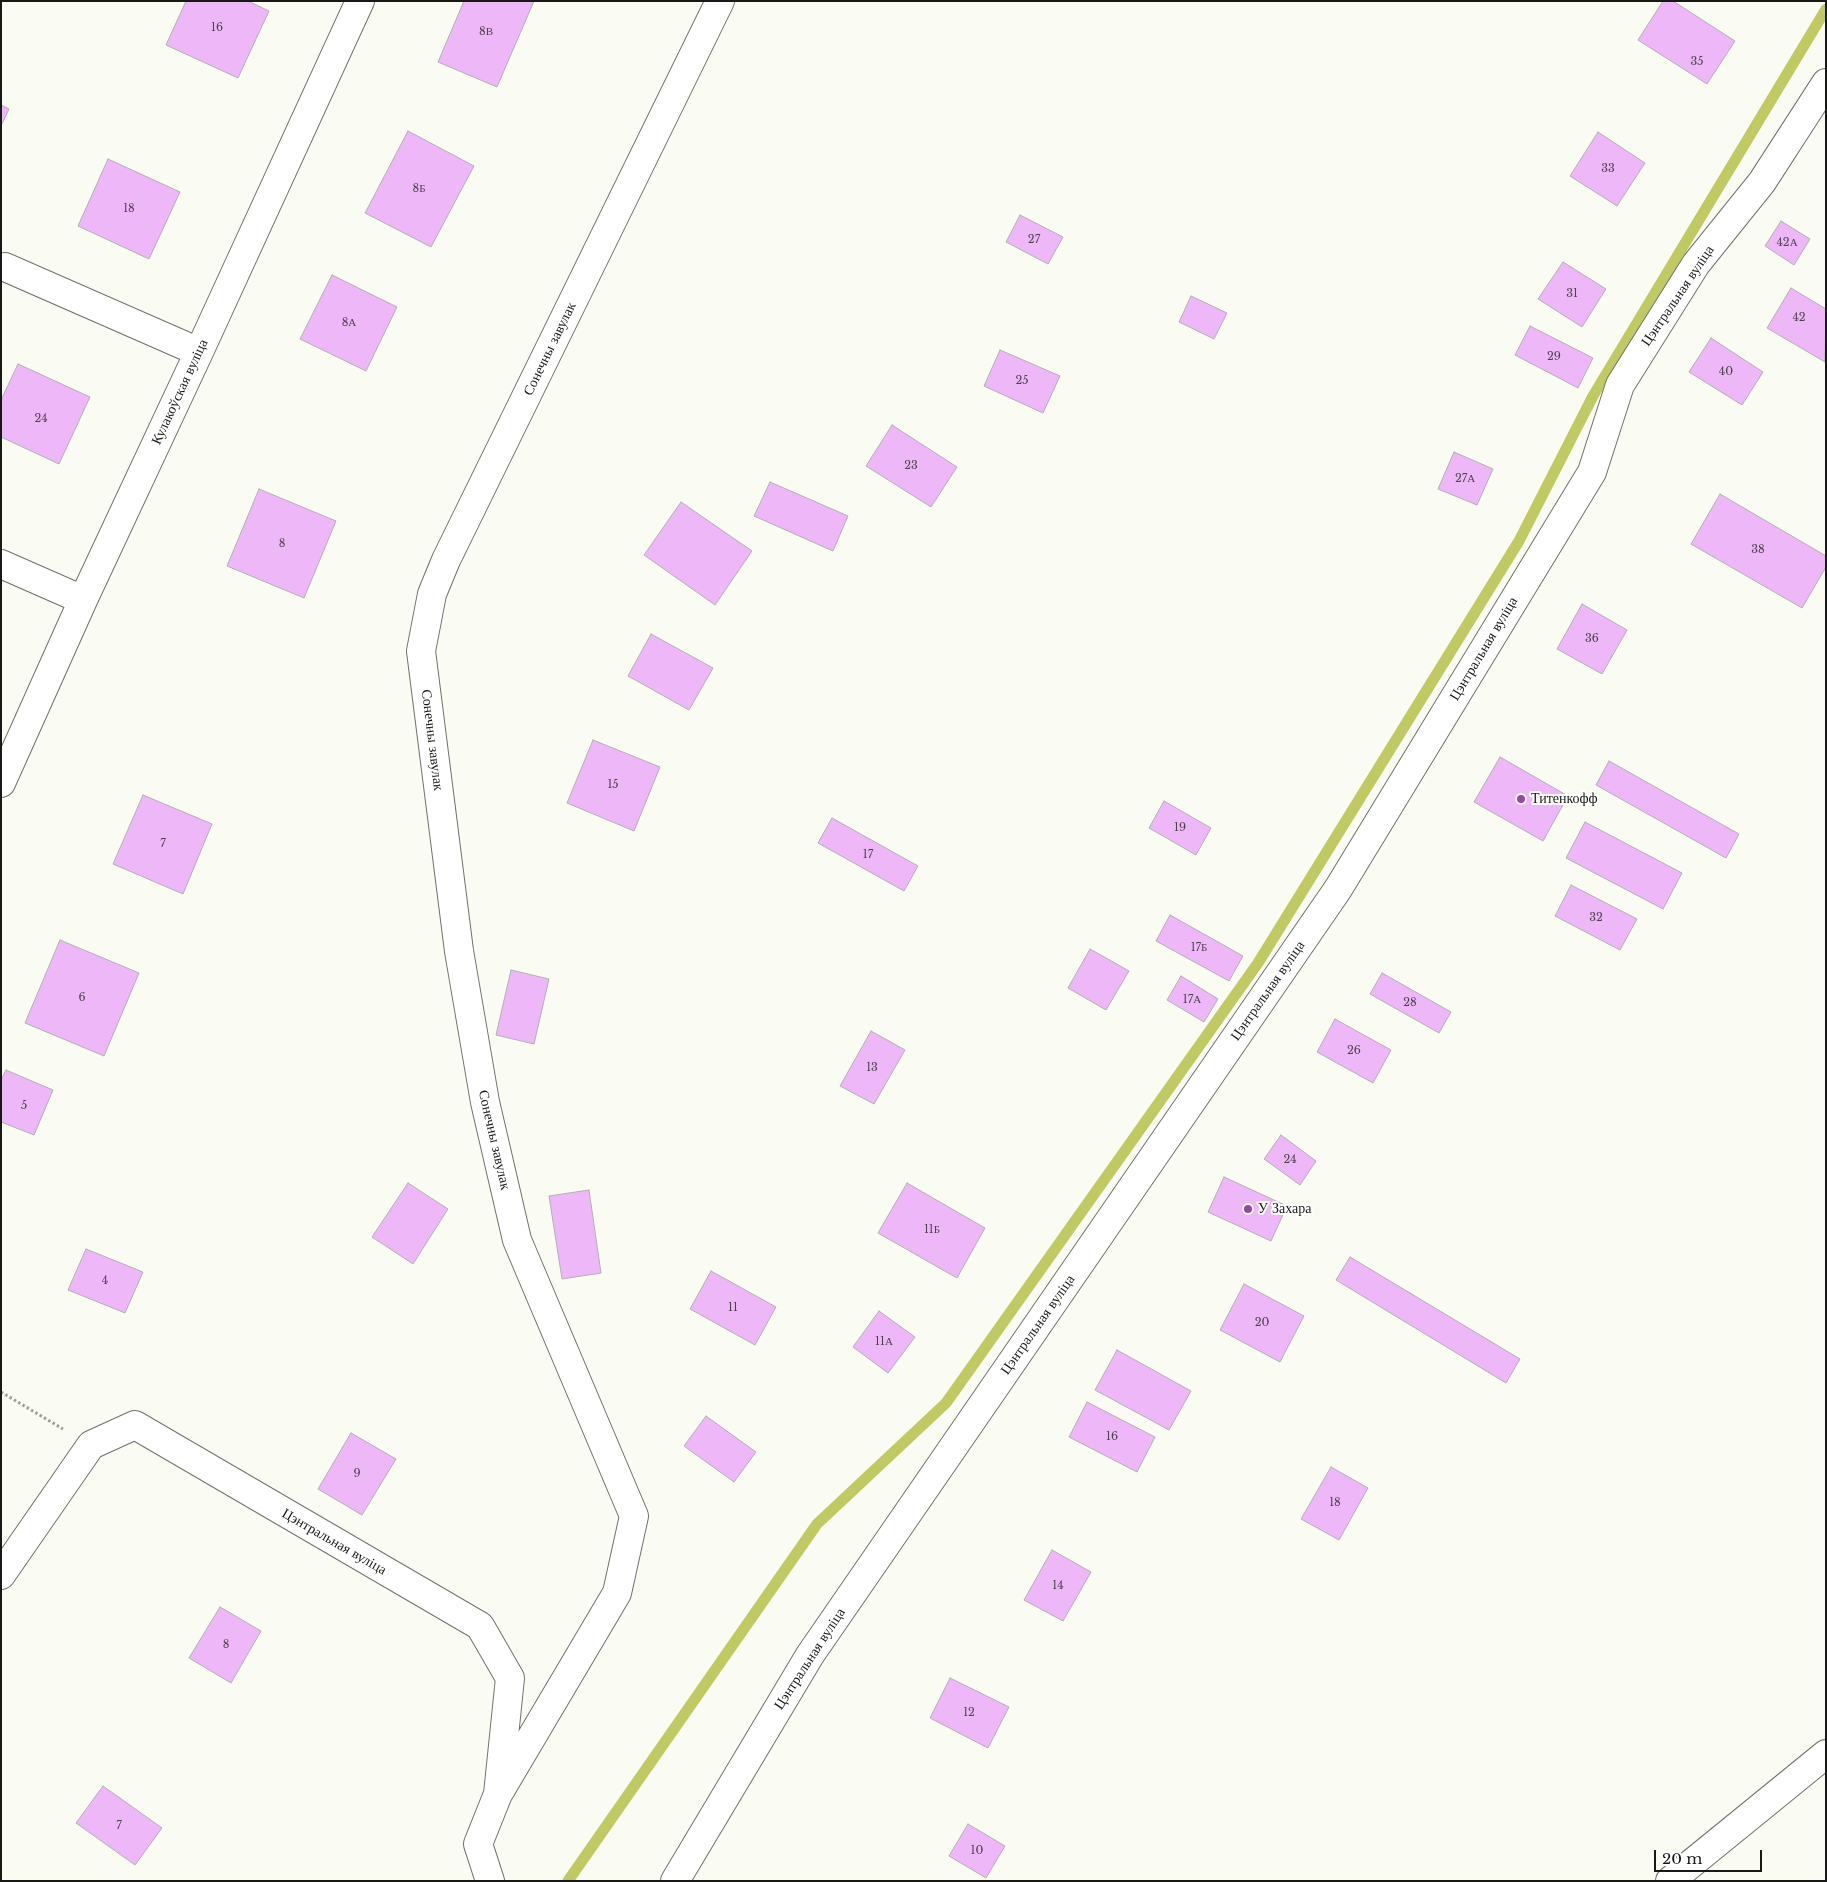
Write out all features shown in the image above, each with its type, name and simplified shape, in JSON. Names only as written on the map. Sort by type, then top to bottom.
[{"type":"street","name":"Кулакоўская вуліца","points":[[1,783],[83,600],[200,352],[360,1]]},
{"type":"street","name":"Сонечны завулак","points":[[498,1794],[616,1593],[634,1516],[517,1240],[485,1102],[459,951],[421,651],[432,594],[446,560],[720,1]]},
{"type":"street","name":"Цэнтральная вуліца","points":[[675,1881],[810,1656],[1338,889],[1592,472],[1620,385],[1696,264],[1762,182],[1826,83]]},
{"type":"street","points":[[5,267],[200,352]]},
{"type":"street","points":[[1,564],[83,600]]},
{"type":"street","name":"Цэнтральная вуліца","points":[[91,1445],[134,1425],[480,1626],[510,1678],[498,1794],[478,1844],[490,1881]]},
{"type":"street","points":[[1,1575],[91,1445]]},
{"type":"street","points":[[1670,1881],[1826,1754]]},
{"type":"path","points":[[1,1392],[91,1445]]},
{"type":"building","points":[[186,1],[248,1],[269,11],[238,78],[166,45]]},
{"type":"building","points":[[464,1],[534,1],[497,87],[438,62]]},
{"type":"building","points":[[1663,1],[1673,1],[1735,41],[1707,84],[1638,40]]},
{"type":"building","points":[[1,105],[9,109],[1,126]]},
{"type":"building","points":[[408,131],[474,166],[431,247],[365,213]]},
{"type":"building","points":[[1598,132],[1645,163],[1617,206],[1570,176]]},
{"type":"building","points":[[108,159],[180,192],[149,259],[78,226]]},
{"type":"building","points":[[1020,215],[1063,237],[1048,264],[1006,242]]},
{"type":"building","points":[[1781,221],[1810,239],[1794,265],[1765,246]]},
{"type":"building","points":[[1563,262],[1606,289],[1582,327],[1538,299]]},
{"type":"building","points":[[332,275],[397,307],[366,371],[300,339]]},
{"type":"building","points":[[1791,288],[1826,309],[1825,362],[1767,328]]},
{"type":"building","points":[[1191,296],[1227,313],[1214,339],[1179,322]]},
{"type":"building","points":[[1530,326],[1593,358],[1578,388],[1515,355]]},
{"type":"building","points":[[1711,338],[1763,372],[1742,405],[1689,372]]},
{"type":"building","points":[[1000,350],[1060,376],[1043,413],[984,386]]},
{"type":"building","points":[[18,364],[90,397],[59,464],[1,437],[1,400]]},
{"type":"building","points":[[892,425],[957,467],[931,507],[866,466]]},
{"type":"building","points":[[1454,452],[1493,469],[1477,505],[1438,489]]},
{"type":"building","points":[[770,482],[848,516],[833,551],[754,516]]},
{"type":"building","points":[[259,489],[336,521],[304,598],[227,566]]},
{"type":"building","points":[[1720,494],[1826,556],[1826,567],[1802,608],[1691,544]]},
{"type":"building","points":[[681,502],[752,551],[715,605],[644,555]]},
{"type":"building","points":[[1582,604],[1627,630],[1602,674],[1557,649]]},
{"type":"building","points":[[651,634],[713,668],[689,710],[628,676]]},
{"type":"building","points":[[593,740],[660,767],[634,831],[567,803]]},
{"type":"building","name":"Титенкофф","points":[[1500,757],[1568,796],[1543,841],[1474,802]]},
{"type":"building","points":[[1609,761],[1739,834],[1726,858],[1596,785]]},
{"type":"building","points":[[143,795],[212,824],[183,894],[113,864]]},
{"type":"building","points":[[1164,801],[1211,828],[1196,855],[1149,828]]},
{"type":"building","points":[[832,818],[918,866],[904,891],[818,843]]},
{"type":"building","points":[[1585,822],[1682,873],[1663,909],[1566,858]]},
{"type":"building","points":[[1571,885],[1637,919],[1620,950],[1555,916]]},
{"type":"building","points":[[1170,915],[1243,956],[1229,981],[1156,941]]},
{"type":"building","points":[[60,940],[139,973],[104,1056],[25,1023]]},
{"type":"building","points":[[1090,949],[1129,971],[1106,1010],[1068,988]]},
{"type":"building","points":[[511,970],[549,979],[534,1044],[496,1035]]},
{"type":"building","points":[[1382,973],[1451,1012],[1439,1033],[1370,994]]},
{"type":"building","points":[[1181,976],[1218,999],[1204,1022],[1167,1000]]},
{"type":"building","points":[[1335,1019],[1391,1050],[1373,1083],[1317,1052]]},
{"type":"building","points":[[871,1031],[905,1050],[874,1104],[840,1086]]},
{"type":"building","points":[[6,1070],[53,1090],[34,1135],[1,1122],[1,1080]]},
{"type":"building","points":[[1281,1135],[1316,1161],[1300,1185],[1264,1159]]},
{"type":"building","name":"У Захара","points":[[1224,1177],[1287,1206],[1271,1241],[1208,1212]]},
{"type":"building","points":[[408,1183],[448,1209],[413,1264],[372,1237]]},
{"type":"building","points":[[907,1183],[985,1228],[957,1278],[878,1233]]},
{"type":"building","points":[[589,1190],[601,1273],[562,1279],[549,1196]]},
{"type":"building","points":[[86,1249],[143,1272],[125,1313],[68,1290]]},
{"type":"building","points":[[1350,1257],[1520,1359],[1506,1383],[1336,1280]]},
{"type":"building","points":[[711,1271],[776,1307],[755,1345],[690,1309]]},
{"type":"building","points":[[1244,1284],[1304,1316],[1280,1362],[1220,1330]]},
{"type":"building","points":[[879,1311],[915,1337],[888,1373],[853,1347]]},
{"type":"building","points":[[1117,1350],[1191,1391],[1169,1430],[1095,1390]]},
{"type":"building","points":[[1087,1402],[1155,1437],[1137,1472],[1069,1437]]},
{"type":"building","points":[[706,1416],[756,1452],[734,1482],[684,1446]]},
{"type":"building","points":[[351,1433],[396,1459],[362,1515],[318,1489]]},
{"type":"building","points":[[1331,1467],[1368,1488],[1339,1540],[1301,1519]]},
{"type":"building","points":[[1052,1550],[1091,1572],[1063,1621],[1024,1600]]},
{"type":"building","points":[[220,1607],[261,1631],[231,1683],[189,1658]]},
{"type":"building","points":[[950,1678],[1009,1707],[988,1748],[930,1718]]},
{"type":"building","points":[[103,1786],[162,1828],[135,1865],[76,1823]]},
{"type":"building","points":[[968,1824],[1005,1846],[986,1878],[949,1856]]},
{"type":"waterway","points":[[568,1881],[817,1524],[946,1403],[1258,963],[1519,541],[1593,396],[1826,9]]},
{"type":"place","name":"Титенкофф","points":[[1521,799]]},
{"type":"place","name":"У Захара","points":[[1248,1209]]}]
